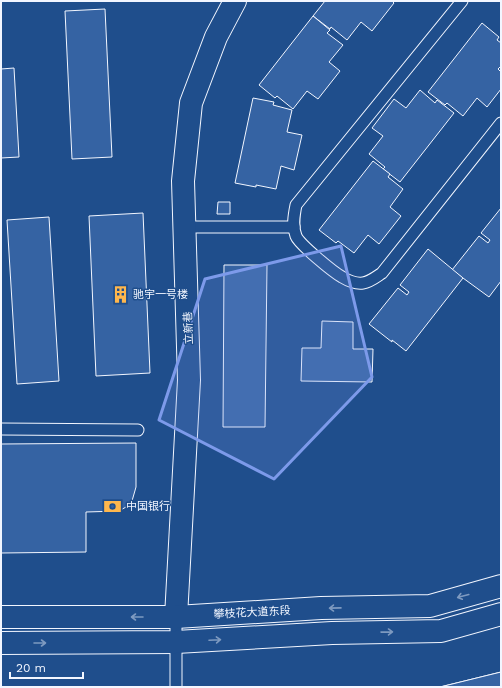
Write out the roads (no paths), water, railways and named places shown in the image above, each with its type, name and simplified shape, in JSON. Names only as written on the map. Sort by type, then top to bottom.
[{"type":"main road","name":"立新巷","points":[[176,617],[189,380],[183,181],[192,103],[216,37],[235,1]]},
{"type":"main road","name":"攀枝花大道东段","points":[[1,617],[176,617],[321,608],[430,606],[501,586]]},
{"type":"main road","points":[[1,643],[176,642],[332,633],[441,631],[501,614]]},
{"type":"lane","points":[[462,1],[296,205],[293,217],[296,236],[302,245],[342,277],[352,282],[362,283],[373,280],[382,273],[501,123]]},
{"type":"lane","points":[[184,227],[294,227]]},
{"type":"lane","points":[[1,429],[138,430]]},
{"type":"lane","points":[[176,617],[176,687]]},
{"type":"place","name":"驰宇一号楼","points":[[120,294]]},
{"type":"place","name":"中国银行","points":[[113,506]]}]
